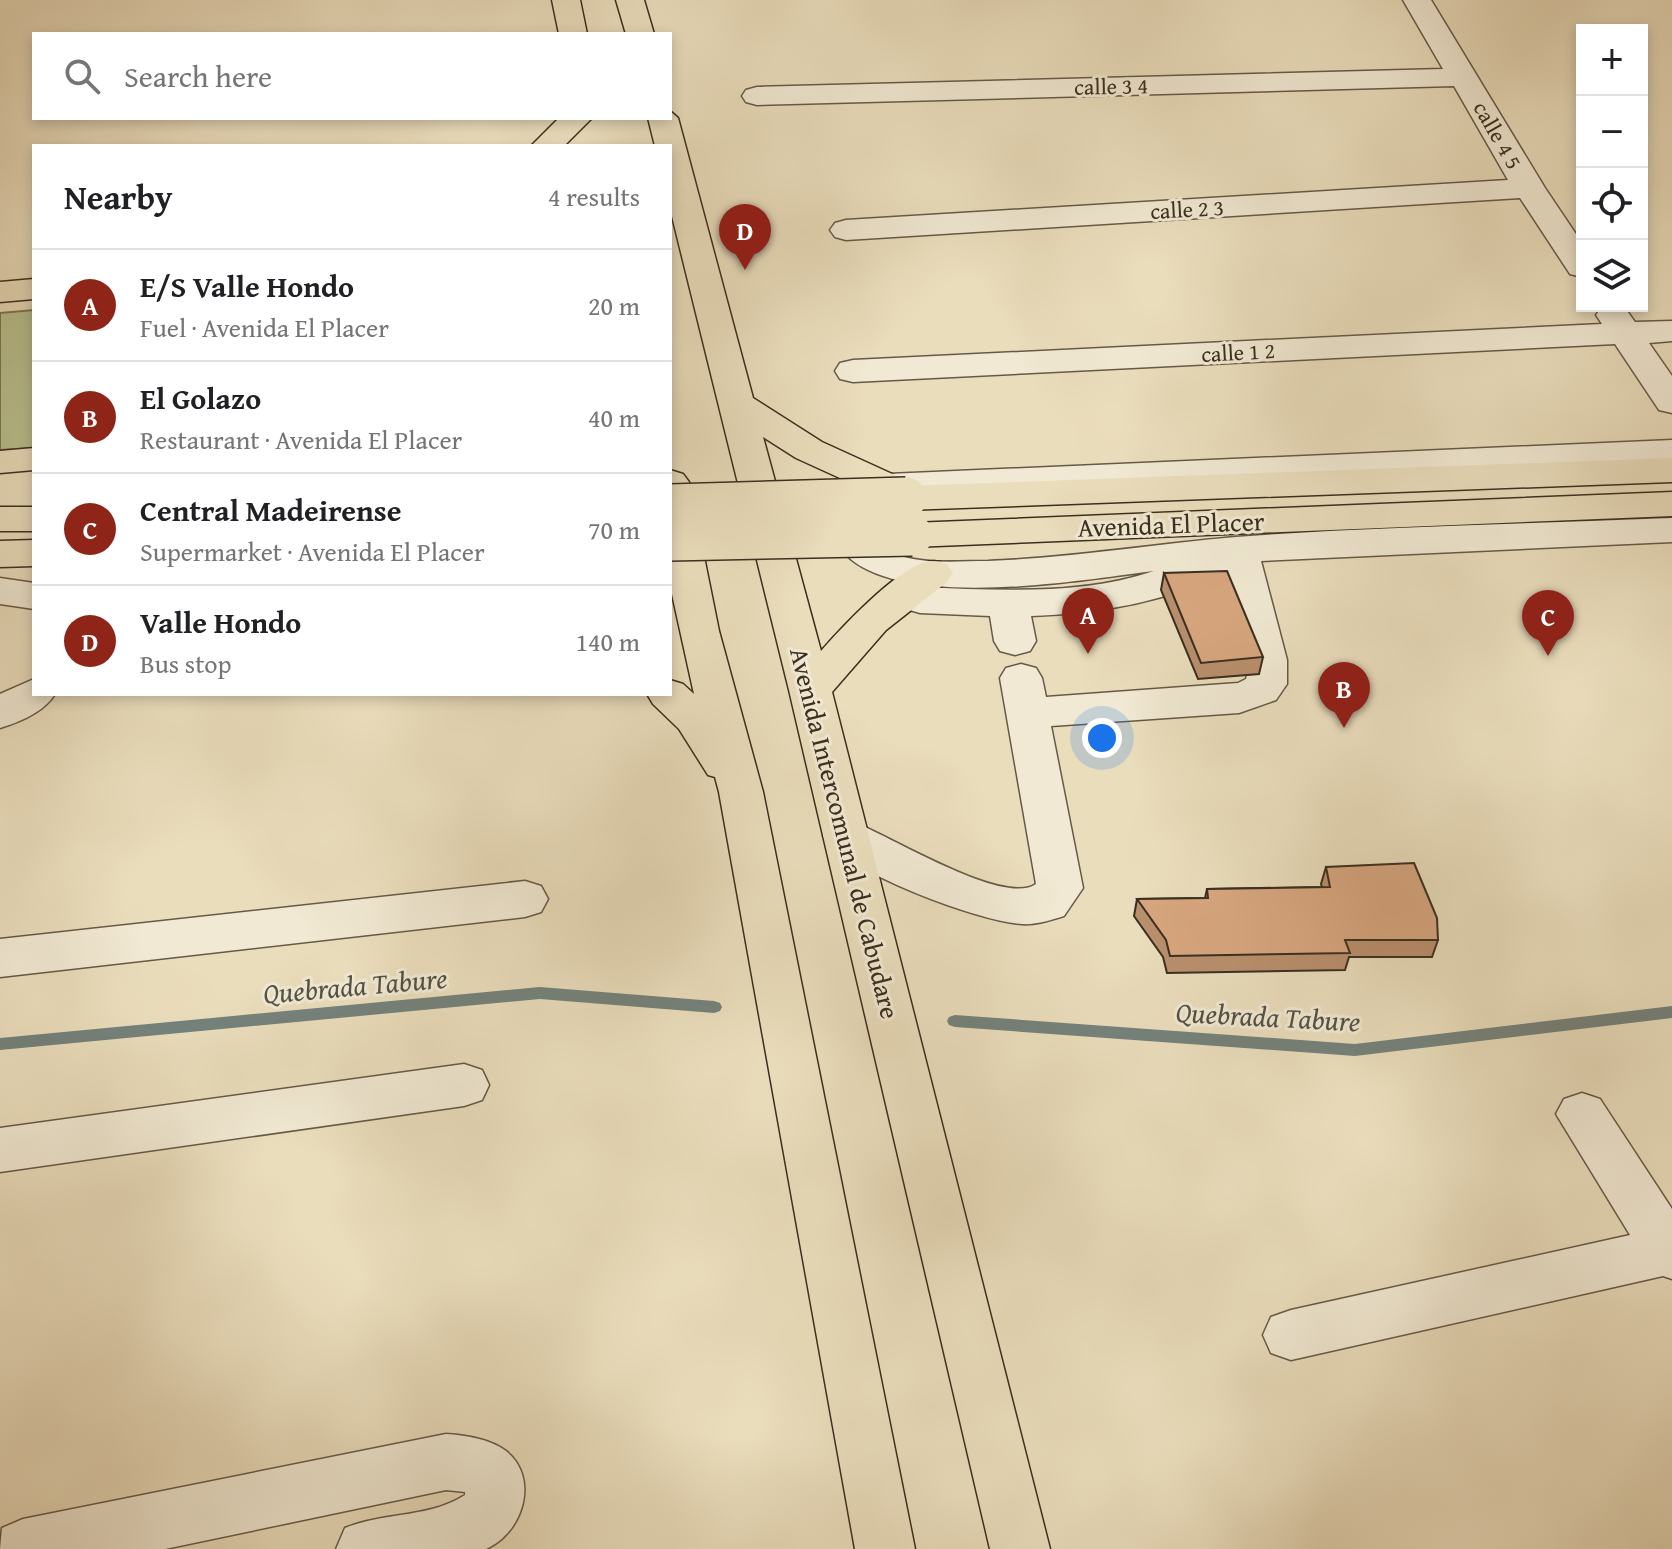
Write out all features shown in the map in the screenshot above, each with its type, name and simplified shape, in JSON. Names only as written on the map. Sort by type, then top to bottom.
[{"type":"main road","points":[[566,0],[573,32]]},
{"type":"main road","points":[[630,0],[639,32]]},
{"type":"main road","points":[[548,144],[575,120]]},
{"type":"main road","points":[[591,120],[597,144]]},
{"type":"main road","name":"Avenida Intercomunal de Cabudare","points":[[664,120],[670,144]]},
{"type":"main road","name":"Avenida Intercomunal de Cabudare","points":[[672,152],[810,690],[1020,1549]]},
{"type":"main road","points":[[0,272],[32,270]]},
{"type":"main road","points":[[0,292],[32,289]]},
{"type":"main road","points":[[738,404],[902,506]]},
{"type":"main road","points":[[0,462],[32,459]]},
{"type":"main road","name":"Avenida El Placer","points":[[672,540],[902,506],[1672,470]]},
{"type":"main road","points":[[672,492],[699,631],[741,792],[885,1549]]},
{"type":"main road","name":"Avenida El Placer","points":[[672,505],[1672,504]]},
{"type":"main road","points":[[0,519],[32,519]]},
{"type":"main road","points":[[0,554],[32,553]]},
{"type":"main road","points":[[810,690],[872,620],[933,573]]},
{"type":"main road","points":[[670,696],[694,718],[741,792]]},
{"type":"street","name":"calle 4 5","points":[[1417,0],[1529,188],[1576,258]]},
{"type":"street","name":"calle 3 4","points":[[757,96],[1465,77]]},
{"type":"street","name":"calle 2 3","points":[[846,230],[1529,188]]},
{"type":"street","name":"calle 1 2","points":[[853,371],[1615,320],[1672,331]]},
{"type":"street","points":[[1615,320],[1672,402]]},
{"type":"street","points":[[1672,451],[902,506],[861,495],[851,505],[847,531],[865,554],[890,567],[933,573],[1016,571],[1238,550],[1672,530]]},
{"type":"street","points":[[898,599],[1018,659],[1239,698],[1255,694],[1265,686],[1270,675],[1238,550]]},
{"type":"street","points":[[1018,659],[1103,596],[1149,588],[1198,572],[1238,550]]},
{"type":"street","points":[[0,584],[32,583]]},
{"type":"street","points":[[0,591],[32,596]]},
{"type":"street","points":[[846,836],[874,854],[966,895],[1005,905],[1038,906],[1051,902],[1060,888],[1018,659]]},
{"type":"street","points":[[0,713],[32,695]]},
{"type":"street","points":[[0,958],[525,899]]},
{"type":"street","points":[[0,1150],[464,1085]]},
{"type":"street","points":[[1291,1335],[1671,1252],[1582,1114]]},
{"type":"street","points":[[23,1549],[446,1462],[479,1466],[490,1475],[496,1488],[494,1505],[481,1521],[456,1534],[366,1549]]},
{"type":"green space","points":[[32,310],[32,448],[0,450],[0,313]]},
{"type":"building","points":[[1227,571],[1263,657],[1201,663],[1164,573]]},
{"type":"building","points":[[1414,863],[1437,918],[1438,940],[1345,940],[1350,953],[1170,956],[1166,940],[1137,899],[1208,898],[1207,889],[1330,887],[1326,867]]},
{"type":"waterway","name":"Quebrada Tabure","points":[[0,1044],[540,993],[714,1007]]},
{"type":"waterway","name":"Quebrada Tabure","points":[[955,1021],[1355,1050],[1672,1012]]},
{"type":"place","name":"Valle Hondo","points":[[745,270]]},
{"type":"place","name":"E/S Valle Hondo","points":[[1088,654]]},
{"type":"place","name":"Central Madeirense","points":[[1548,656]]},
{"type":"place","name":"El Golazo","points":[[1344,728]]}]
